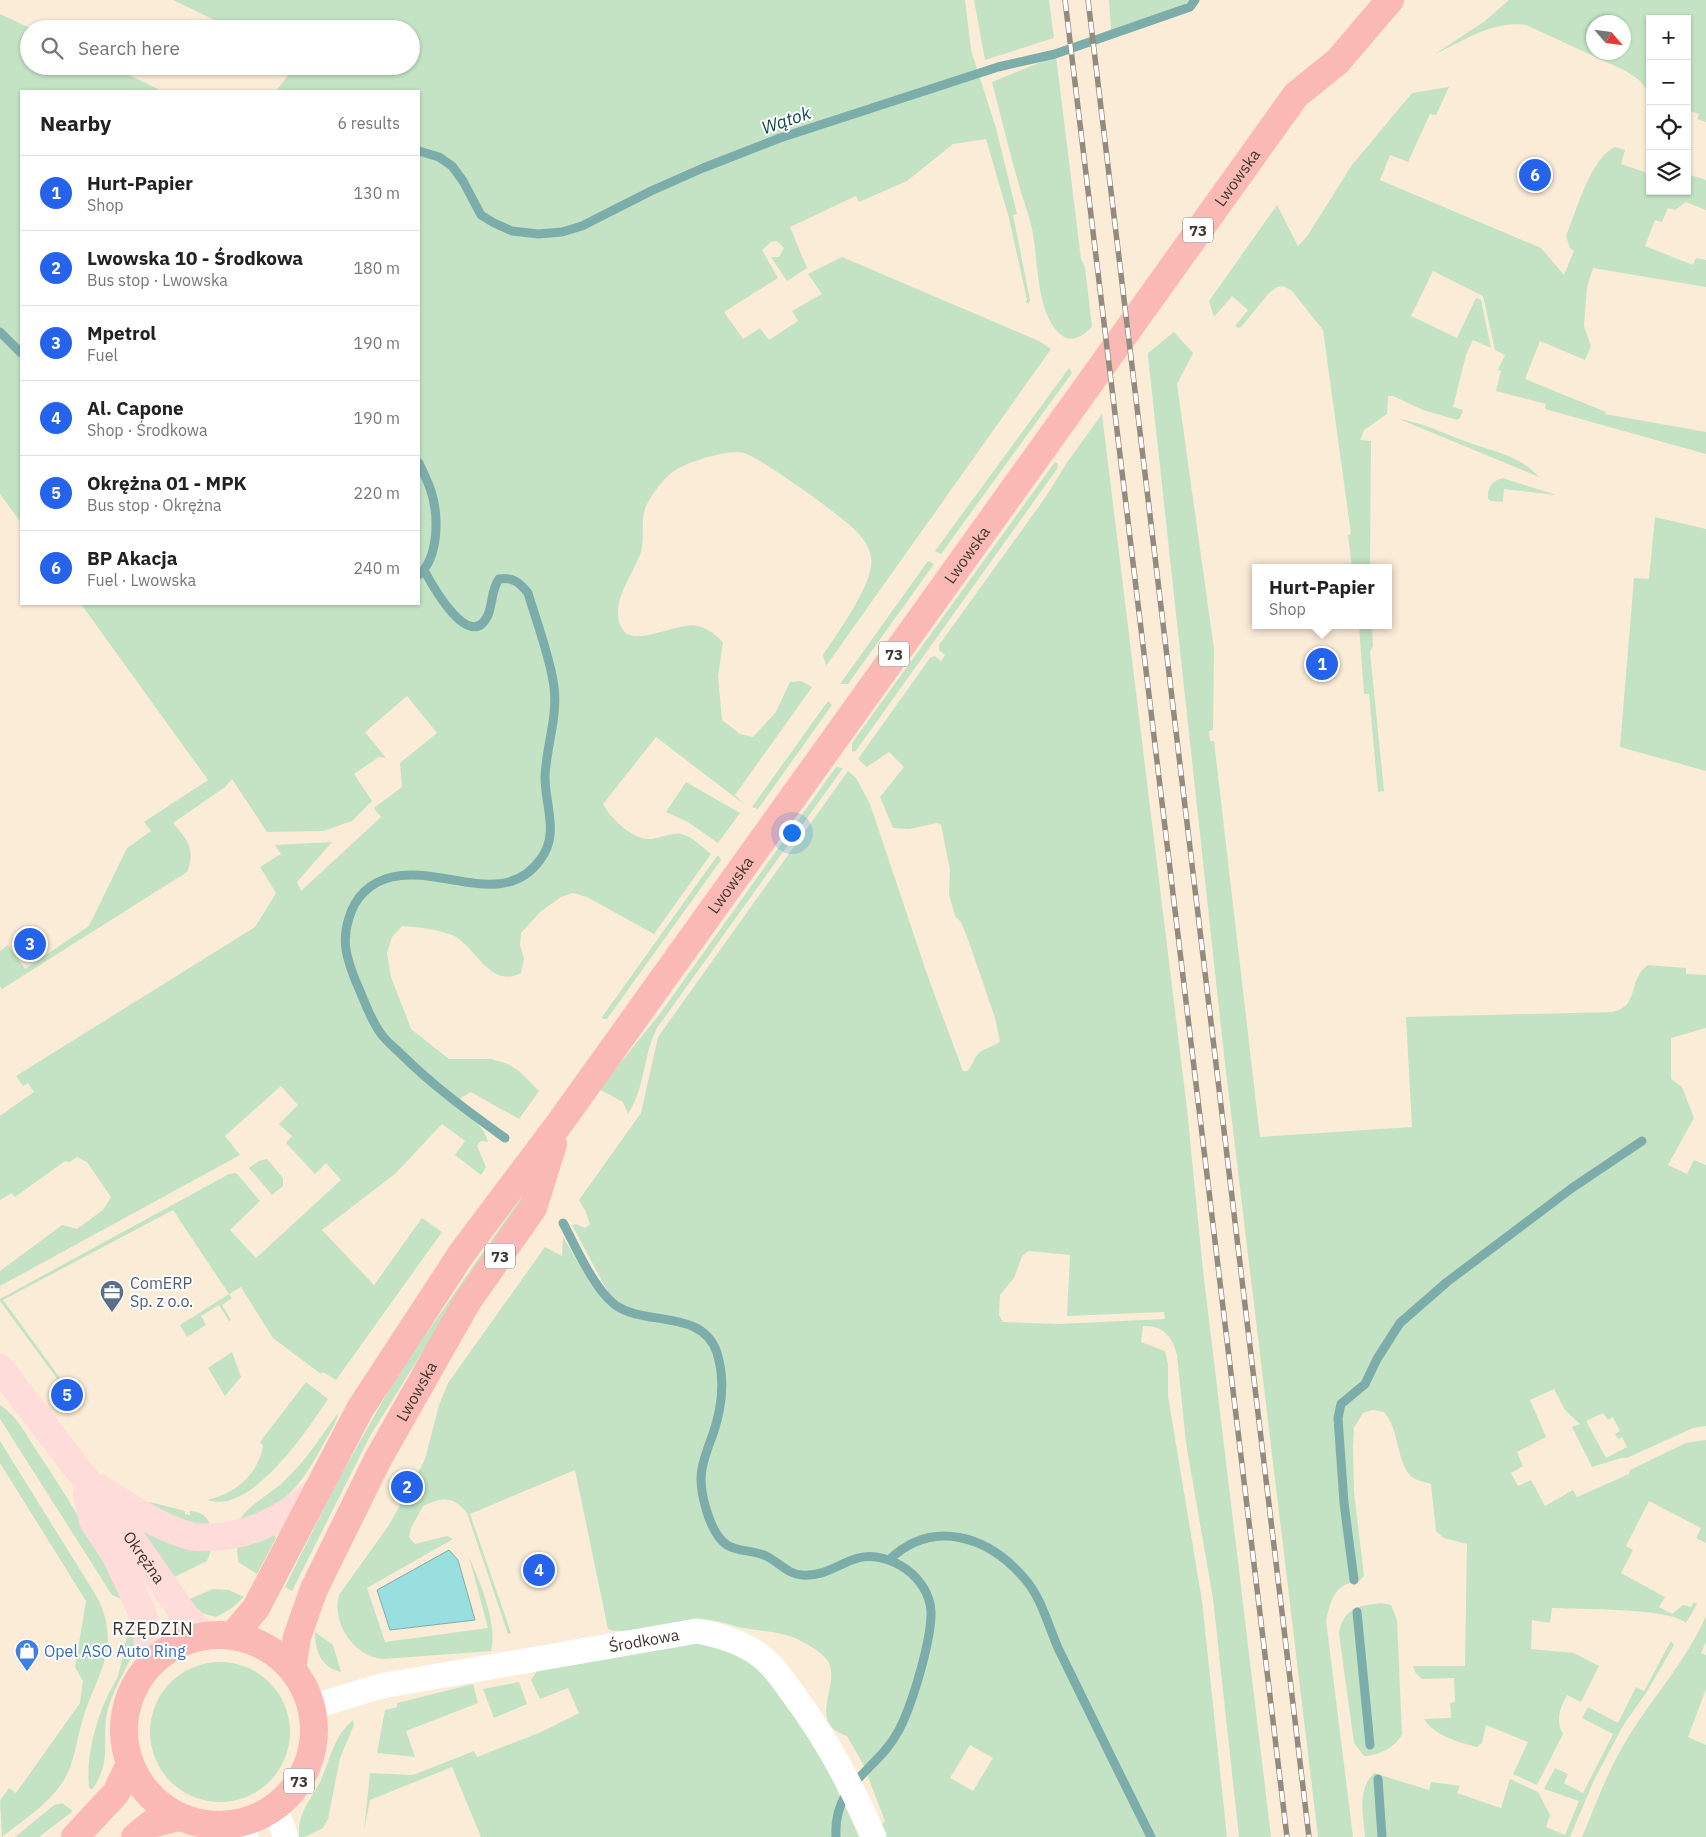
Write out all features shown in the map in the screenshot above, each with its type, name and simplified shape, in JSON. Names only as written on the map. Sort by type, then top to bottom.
[{"type":"main road","name":"Lwowska","points":[[232,1635],[256,1608],[360,1409],[462,1253],[559,1124],[1296,95],[1338,61],[1390,0]]},
{"type":"main road","name":"Lwowska","points":[[292,1669],[297,1637],[318,1580],[378,1459],[462,1311],[533,1208],[559,1124]]},
{"type":"main road","name":"73","points":[[232,1635],[265,1646],[292,1669],[303,1684],[312,1707],[314,1744],[306,1769],[293,1790],[275,1808],[257,1818],[242,1830],[179,1817],[158,1804],[147,1792],[130,1764],[124,1738],[126,1710],[136,1684],[152,1663],[169,1649],[188,1640],[204,1636],[232,1635]]},
{"type":"main road","points":[[74,1837],[116,1793],[130,1764]]},
{"type":"main road","name":"73","points":[[135,1837],[151,1824],[179,1817]]},
{"type":"street","name":"Okrężna","points":[[0,1368],[133,1541],[185,1616],[204,1636]]},
{"type":"street","points":[[83,1478],[150,1520],[192,1537],[226,1537],[267,1525],[285,1516],[316,1491]]},
{"type":"street","name":"Okrężna","points":[[83,1478],[93,1521],[116,1556],[142,1612],[152,1663]]},
{"type":"street","name":"Środkowa","points":[[312,1707],[381,1686],[697,1631],[723,1636],[759,1654],[781,1677],[812,1719],[843,1771],[874,1837]]},
{"type":"street","points":[[275,1808],[286,1837]]},
{"type":"green space","points":[[173,0],[965,0],[971,50],[996,128],[1017,214],[1013,215],[1030,300],[1029,304],[1025,302],[1027,300],[1009,218],[986,139],[953,144],[907,181],[859,202],[856,196],[790,227],[807,268],[787,281],[771,257],[779,257],[784,248],[777,241],[771,242],[762,250],[778,278],[724,312],[743,339],[760,328],[769,340],[798,321],[792,311],[822,294],[808,274],[842,257],[1039,341],[1051,349],[826,666],[823,655],[858,600],[869,576],[871,566],[870,552],[858,533],[802,489],[767,465],[744,453],[736,452],[716,455],[683,466],[669,475],[655,491],[645,509],[641,551],[619,603],[619,621],[623,630],[629,635],[637,636],[690,625],[698,626],[718,637],[723,642],[718,676],[722,720],[740,734],[753,737],[776,712],[790,682],[801,681],[812,687],[735,795],[745,805],[656,737],[603,804],[617,822],[637,836],[651,839],[671,834],[682,834],[694,840],[711,854],[654,934],[587,897],[573,893],[561,897],[540,912],[521,933],[520,945],[524,959],[521,973],[510,977],[500,976],[491,971],[468,947],[452,935],[402,926],[392,937],[387,953],[391,977],[411,1029],[449,1059],[491,1059],[508,1064],[519,1071],[539,1091],[519,1119],[471,1092],[461,1098],[459,1108],[480,1127],[488,1142],[481,1141],[477,1146],[486,1167],[481,1175],[455,1155],[465,1141],[442,1124],[396,1173],[322,1230],[374,1285],[422,1218],[442,1232],[336,1380],[323,1372],[321,1374],[273,1338],[241,1287],[229,1294],[173,1210],[3,1300],[63,1382],[61,1384],[0,1299],[229,1174],[236,1173],[260,1201],[230,1230],[256,1258],[341,1180],[326,1163],[315,1174],[286,1143],[292,1136],[279,1124],[298,1105],[281,1086],[225,1136],[240,1155],[0,1286],[0,1271],[62,1225],[77,1229],[103,1210],[111,1197],[87,1162],[77,1157],[70,1162],[65,1161],[15,1197],[12,1193],[0,1200],[0,1116],[34,1092],[28,1083],[23,1086],[16,1076],[255,927],[276,893],[260,867],[281,854],[275,845],[332,842],[297,882],[301,891],[381,817],[374,808],[402,787],[400,763],[437,733],[407,696],[365,732],[386,758],[379,757],[354,774],[372,801],[352,821],[323,831],[267,832],[232,779],[225,787],[173,823],[189,845],[191,857],[187,872],[2,989],[0,987],[0,951],[8,945],[25,969],[89,926],[127,848],[151,831],[144,822],[208,780],[82,605],[420,605],[420,90],[277,90],[288,75],[420,75],[420,20],[214,20]]},
{"type":"green space","points":[[974,0],[1049,0],[1054,38],[985,60]]},
{"type":"green space","points":[[1109,0],[1192,0],[1188,6],[1111,30]]},
{"type":"green space","points":[[1509,0],[1706,0],[1706,122],[1697,119],[1699,114],[1691,111],[1691,15],[1646,15],[1646,89],[1639,80],[1626,71],[1602,60],[1631,60],[1631,15],[1586,15],[1586,53],[1526,25],[1514,24],[1479,33],[1435,54],[1485,21]]},
{"type":"green space","points":[[0,14],[20,23],[20,75],[129,75],[160,90],[20,90],[20,522],[0,494]]},
{"type":"green space","points":[[1056,56],[1081,259],[1085,267],[1092,327],[1079,337],[1071,339],[1066,338],[1057,331],[1050,321],[1041,296],[1031,223],[1015,172],[992,82]]},
{"type":"green space","points":[[1449,87],[1436,115],[1430,114],[1408,162],[1390,155],[1380,180],[1541,248],[1564,275],[1574,251],[1570,248],[1566,236],[1585,186],[1598,162],[1606,153],[1615,147],[1625,150],[1621,164],[1646,173],[1646,195],[1691,195],[1691,175],[1706,180],[1706,210],[1686,202],[1675,210],[1668,208],[1662,222],[1655,220],[1645,246],[1693,265],[1696,258],[1706,260],[1706,287],[1593,268],[1587,287],[1584,326],[1591,346],[1585,360],[1540,341],[1525,379],[1606,412],[1605,414],[1706,432],[1706,454],[1545,409],[1546,404],[1496,391],[1501,371],[1498,370],[1505,355],[1495,350],[1483,296],[1433,271],[1411,316],[1457,338],[1476,298],[1481,300],[1491,348],[1473,340],[1466,355],[1453,407],[1463,410],[1460,418],[1457,420],[1423,410],[1393,396],[1388,396],[1387,414],[1364,430],[1360,440],[1371,441],[1370,564],[1352,564],[1348,535],[1351,534],[1323,330],[1292,291],[1283,286],[1277,287],[1269,293],[1241,327],[1238,328],[1235,326],[1248,310],[1232,296],[1214,317],[1209,301],[1277,205],[1298,246],[1308,235],[1352,165],[1412,93]]},
{"type":"green space","points":[[1174,332],[1193,353],[1177,384],[1214,649],[1213,730],[1209,731],[1210,741],[1214,741],[1260,1137],[1412,1127],[1406,1017],[1612,1012],[1626,1005],[1637,978],[1648,965],[1686,968],[1686,974],[1706,975],[1706,1028],[1671,1038],[1671,1079],[1682,1087],[1694,1118],[1668,1165],[1687,1174],[1694,1160],[1706,1165],[1706,1426],[1693,1428],[1627,1458],[1592,1467],[1572,1427],[1580,1424],[1565,1410],[1554,1389],[1530,1400],[1546,1437],[1517,1452],[1523,1466],[1511,1473],[1518,1486],[1531,1480],[1545,1506],[1573,1490],[1577,1497],[1629,1474],[1630,1470],[1686,1443],[1706,1440],[1706,1543],[1696,1538],[1701,1528],[1649,1501],[1626,1546],[1633,1550],[1621,1573],[1665,1597],[1659,1607],[1672,1614],[1683,1605],[1691,1607],[1694,1602],[1697,1604],[1686,1623],[1661,1614],[1622,1610],[1552,1608],[1550,1623],[1532,1620],[1531,1649],[1574,1653],[1599,1666],[1581,1702],[1567,1695],[1559,1714],[1559,1724],[1563,1734],[1537,1785],[1513,1774],[1528,1742],[1486,1725],[1482,1743],[1477,1747],[1455,1740],[1434,1730],[1424,1719],[1451,1718],[1450,1703],[1455,1702],[1454,1678],[1422,1679],[1415,1672],[1413,1666],[1465,1666],[1467,1544],[1444,1538],[1436,1531],[1431,1484],[1412,1477],[1407,1471],[1400,1455],[1393,1428],[1384,1412],[1373,1410],[1363,1413],[1354,1428],[1353,1446],[1354,1492],[1364,1576],[1359,1581],[1344,1585],[1335,1593],[1326,1620],[1353,1837],[1318,1837],[1224,1055],[1148,353]],"holes":[[[1603,1413],[1608,1420],[1613,1417],[1620,1431],[1615,1434],[1618,1439],[1622,1437],[1627,1447],[1606,1458],[1586,1421]]]},
{"type":"green space","points":[[1069,368],[1072,373],[941,554],[935,551]]},
{"type":"green space","points":[[1102,414],[1187,1109],[1203,1270],[1271,1837],[1239,1837],[1213,1599],[1186,1443],[1177,1355],[1173,1343],[1166,1333],[1150,1326],[1143,1326],[1141,1342],[1165,1351],[1168,1364],[1168,1396],[1202,1601],[1227,1837],[884,1837],[879,1827],[885,1821],[863,1764],[847,1736],[835,1730],[828,1722],[826,1713],[831,1673],[829,1663],[818,1651],[802,1641],[786,1635],[743,1628],[707,1619],[695,1619],[625,1631],[608,1629],[575,1470],[470,1514],[511,1633],[508,1634],[467,1513],[457,1503],[452,1501],[436,1501],[423,1506],[411,1528],[409,1537],[415,1544],[447,1536],[453,1539],[367,1588],[385,1642],[488,1628],[469,1557],[487,1603],[493,1640],[491,1651],[383,1659],[372,1657],[354,1645],[342,1627],[338,1616],[337,1605],[339,1595],[389,1525],[425,1459],[439,1405],[448,1383],[545,1247],[562,1256],[563,1237],[590,1283],[605,1301],[611,1297],[572,1225],[576,1224],[585,1228],[590,1224],[579,1200],[641,1113],[658,1037],[848,771],[856,778],[870,804],[928,977],[963,1071],[969,1069],[980,1052],[1000,1041],[995,1018],[969,942],[961,922],[955,916],[949,894],[950,870],[941,825],[937,823],[910,829],[893,828],[880,797],[904,767],[889,752],[867,767],[858,759],[930,658],[935,656],[941,661],[945,655],[939,650],[939,645],[1045,498],[1068,461]],"holes":[[[1028,1251],[1070,1255],[1067,1316],[1164,1312],[1165,1319],[1059,1324],[1003,1322],[999,1315],[1000,1295],[1014,1278],[1022,1256]],[[970,1745],[993,1758],[973,1791],[950,1778]]]},
{"type":"green space","points":[[1399,419],[1428,427],[1508,456],[1532,470],[1539,477]]},
{"type":"green space","points":[[1055,462],[1058,464],[1057,469],[855,752],[852,751],[852,743]]},
{"type":"green space","points":[[1503,478],[1556,495],[1504,489],[1503,502],[1491,501],[1488,499],[1489,488],[1493,483]]},
{"type":"green space","points":[[1655,517],[1706,529],[1706,771],[1620,747],[1634,578],[1649,579]]},
{"type":"green space","points":[[928,561],[934,564],[848,684],[840,684]]},
{"type":"green space","points":[[1359,629],[1372,629],[1373,646],[1370,652],[1384,791],[1378,792],[1369,694],[1364,694]]},
{"type":"green space","points":[[828,701],[832,705],[758,809],[752,807]]},
{"type":"green space","points":[[836,767],[843,768],[657,1028],[652,1038],[638,1094],[628,1114],[623,1102],[599,1089],[659,1015]]},
{"type":"green space","points":[[686,782],[740,813],[718,843],[688,822],[666,812]]},
{"type":"green space","points":[[717,856],[721,860],[607,1019],[603,1019],[602,1017]]},
{"type":"green space","points":[[267,1159],[283,1178],[283,1186],[272,1195],[249,1168],[259,1161]]},
{"type":"green space","points":[[523,1195],[526,1196],[418,1359],[370,1436],[292,1591],[285,1587],[337,1482],[398,1374]]},
{"type":"green space","points":[[229,1294],[232,1298],[222,1305],[231,1320],[229,1321],[219,1305],[201,1316],[206,1325],[187,1337],[180,1325]]},
{"type":"green space","points":[[232,1352],[241,1377],[225,1396],[208,1368]]},
{"type":"green space","points":[[306,1382],[328,1399],[292,1449],[260,1483],[242,1495],[224,1501],[207,1500],[227,1493],[244,1482],[260,1457],[263,1446],[260,1442]]},
{"type":"green space","points":[[0,1405],[12,1415],[21,1427],[61,1489],[94,1543],[124,1600],[112,1595],[0,1419]]},
{"type":"green space","points":[[338,1413],[335,1423],[301,1481],[281,1501],[269,1509],[239,1521],[248,1509],[280,1485],[293,1472]]},
{"type":"green space","points":[[0,1441],[97,1597],[108,1632],[105,1661],[82,1722],[68,1773],[51,1797],[2,1837],[0,1801],[9,1788],[16,1793],[80,1703],[83,1681],[75,1667],[86,1601],[0,1463]]},
{"type":"green space","points":[[150,1502],[185,1511],[185,1514],[190,1515],[190,1511],[198,1512],[208,1520],[211,1528],[196,1527],[146,1504]]},
{"type":"green space","points":[[136,1525],[211,1550],[207,1561],[172,1578]]},
{"type":"green space","points":[[274,1534],[276,1538],[257,1574],[238,1562],[237,1547]]},
{"type":"green space","points":[[213,1589],[229,1590],[244,1597],[232,1608],[216,1617],[202,1613],[187,1600]]},
{"type":"green space","points":[[1382,1603],[1391,1605],[1397,1620],[1402,1734],[1386,1750],[1364,1756],[1354,1743],[1339,1634],[1344,1619],[1353,1610],[1366,1605]]},
{"type":"green space","points":[[1706,1616],[1706,1642],[1701,1653],[1706,1655],[1706,1689],[1688,1737],[1706,1745],[1706,1837],[1582,1837],[1620,1751],[1689,1648]]},
{"type":"green space","points":[[138,1623],[135,1647],[108,1709],[105,1759],[99,1779],[92,1790],[89,1787],[88,1776],[95,1729],[118,1675],[129,1634]]},
{"type":"green space","points":[[315,1632],[333,1645],[341,1672],[328,1667],[320,1657],[316,1645]]},
{"type":"green space","points":[[1671,1641],[1674,1645],[1646,1693],[1624,1724],[1594,1780],[1570,1837],[1365,1837],[1362,1811],[1363,1795],[1365,1787],[1374,1773],[1429,1790],[1431,1782],[1460,1786],[1457,1793],[1501,1808],[1510,1779],[1538,1792],[1550,1815],[1546,1827],[1565,1835],[1579,1801],[1544,1789],[1555,1768],[1568,1774],[1564,1783],[1583,1793],[1613,1734],[1582,1718],[1588,1707],[1618,1723],[1636,1687],[1644,1691]]},
{"type":"green space","points":[[711,1642],[751,1663],[768,1678],[784,1697],[827,1768],[859,1837],[481,1837],[452,1767],[370,1800],[364,1831],[370,1773],[413,1775],[474,1751],[477,1757],[541,1732],[579,1713],[568,1688],[540,1699],[531,1680],[537,1671],[641,1649]]},
{"type":"green space","points":[[220,1662],[234,1663],[247,1667],[269,1683],[285,1705],[289,1718],[289,1746],[285,1759],[269,1781],[247,1797],[234,1801],[220,1802],[206,1801],[193,1797],[171,1781],[155,1759],[151,1746],[150,1732],[151,1718],[155,1705],[171,1683],[193,1667],[206,1663]]},
{"type":"green space","points":[[519,1682],[527,1704],[494,1718],[483,1689]]},
{"type":"green space","points":[[473,1684],[478,1703],[406,1731],[415,1757],[377,1753],[385,1710],[397,1707],[397,1703]]},
{"type":"green space","points":[[353,1720],[354,1725],[340,1758],[328,1819],[323,1828],[305,1837],[299,1837],[302,1814],[321,1780],[341,1733]]},
{"type":"green space","points":[[62,1803],[73,1811],[39,1837],[15,1837],[54,1805]]},
{"type":"water","points":[[449,1550],[458,1560],[475,1620],[390,1630],[377,1590]]},
{"type":"waterway","name":"Wątok","points":[[420,151],[439,157],[452,166],[463,181],[481,215],[494,223],[512,231],[538,234],[562,232],[582,226],[651,191],[703,168],[780,138],[998,67],[1055,54],[1190,7],[1195,0]]},
{"type":"waterway","name":"Wątok","points":[[0,332],[20,352]]},
{"type":"waterway","name":"Wątok","points":[[420,465],[434,501],[436,524],[434,547],[426,567],[420,574]]},
{"type":"waterway","points":[[424,570],[452,613],[462,622],[472,627],[480,625],[488,615],[499,579],[515,581],[528,593],[547,653],[555,698],[545,777],[550,820],[549,840],[540,860],[525,875],[508,882],[490,884],[470,883],[430,876],[411,875],[384,879],[370,887],[355,903],[347,927],[345,943],[353,974],[374,1023],[384,1038],[438,1088],[505,1138]]},
{"type":"waterway","points":[[1354,1580],[1344,1503],[1338,1418],[1341,1404],[1365,1384],[1377,1359],[1400,1323],[1447,1282],[1572,1188],[1642,1141]]},
{"type":"waterway","points":[[563,1223],[592,1277],[606,1297],[614,1304],[626,1311],[640,1315],[686,1324],[699,1330],[710,1339],[717,1353],[722,1383],[716,1424],[704,1460],[701,1477],[706,1510],[715,1531],[721,1539],[731,1547],[761,1554],[771,1558],[792,1572],[802,1575],[824,1572],[858,1558],[883,1558],[906,1569],[916,1578],[929,1599],[931,1611],[928,1638],[910,1705],[899,1730],[890,1744],[858,1779],[841,1803],[837,1818],[836,1837]]},
{"type":"waterway","points":[[889,1560],[906,1547],[924,1539],[942,1536],[977,1543],[1010,1563],[1036,1594],[1059,1650],[1151,1837]]},
{"type":"waterway","points":[[1357,1612],[1370,1745]]},
{"type":"waterway","points":[[1378,1779],[1382,1837]]},
{"type":"railway","points":[[1065,0],[1287,1837]]},
{"type":"railway","points":[[1088,0],[1309,1837]]},
{"type":"place","name":"BP Akacja","points":[[1535,175]]},
{"type":"place","name":"Hurt-Papier","points":[[1322,664]]},
{"type":"place","name":"Mpetrol","points":[[30,944]]},
{"type":"place","name":"ComERP Sp. z o.o.","points":[[112,1313]]},
{"type":"place","name":"Okrężna 01 - MPK","points":[[67,1395]]},
{"type":"place","name":"Lwowska 10 - Środkowa","points":[[407,1487]]},
{"type":"place","name":"Al. Capone","points":[[539,1570]]},
{"type":"place","name":"Opel ASO Auto Ring","points":[[27,1672]]},
{"type":"district","name":"RZĘDZIN","points":[[153,1628]]}]
